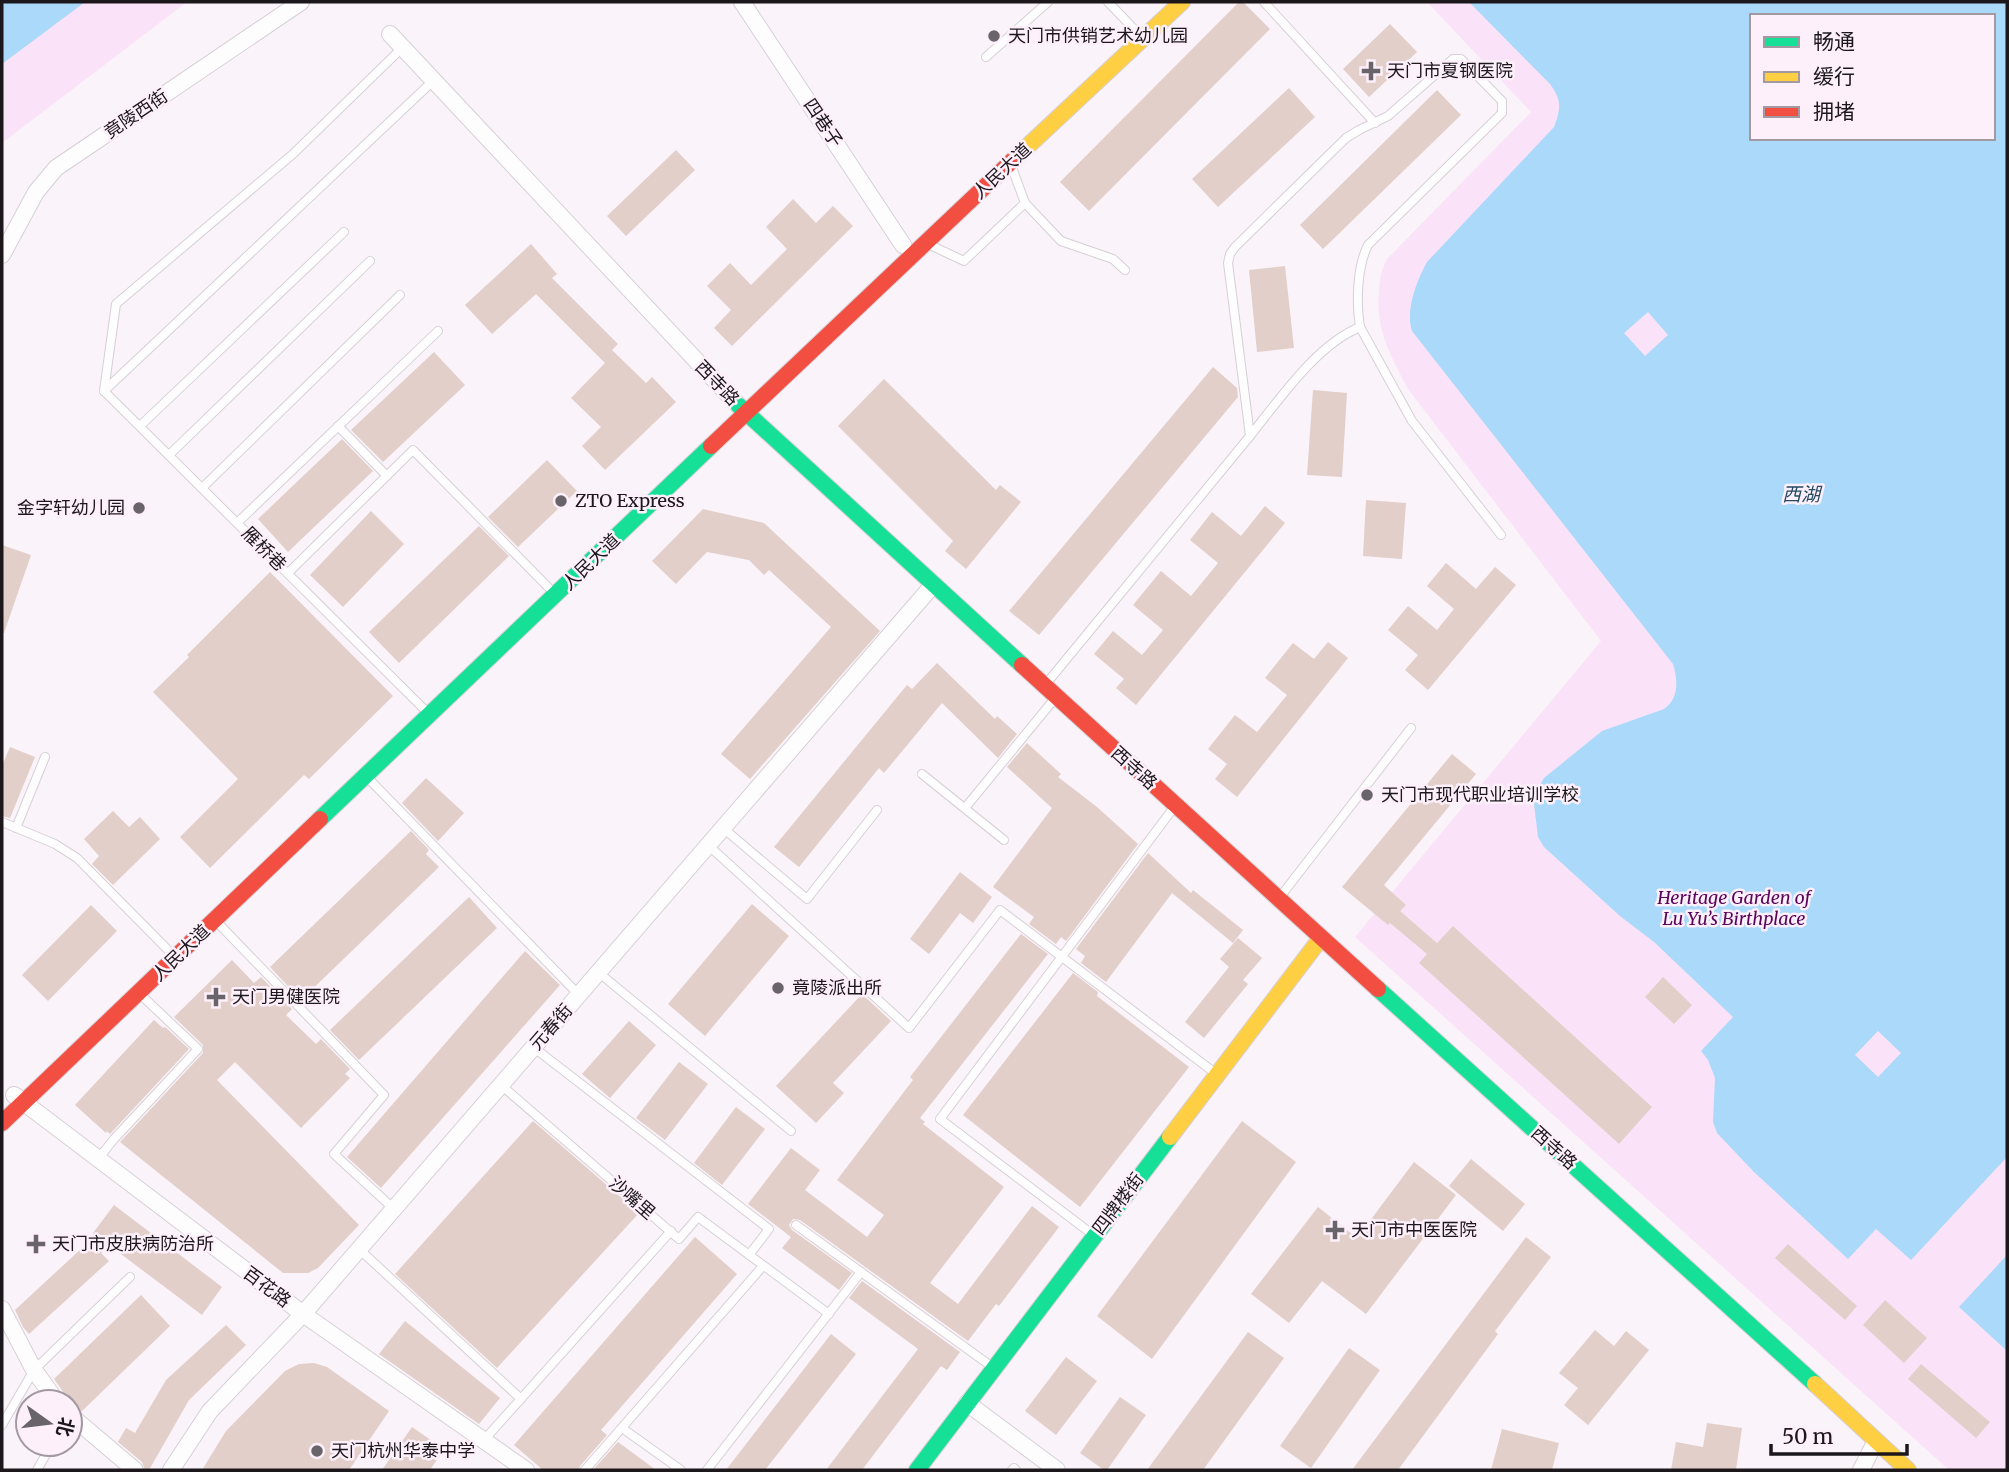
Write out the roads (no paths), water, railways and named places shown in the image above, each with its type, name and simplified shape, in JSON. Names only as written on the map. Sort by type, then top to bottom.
[{"type":"main road","name":"人民大道","points":[[13,1101],[139,992],[366,776],[742,409],[903,245],[1163,2]]},
{"type":"main road","name":"人民大道","points":[[2,1123],[13,1101],[167,949],[548,587],[925,243],[1182,2]]},
{"type":"main road","name":"西寺路","points":[[742,409],[1175,806],[1908,1470]]},
{"type":"main road","name":"四牌楼街","points":[[917,1470],[1321,938]]},
{"type":"street","name":"竟陵西街","points":[[2,255],[36,192],[56,168],[301,2]]},
{"type":"street","name":"四巷子","points":[[742,2],[903,245]]},
{"type":"street","name":"西寺路","points":[[390,34],[742,409]]},
{"type":"street","name":"元春街","points":[[171,1470],[210,1411],[303,1314],[933,585]]},
{"type":"street","name":"百花路","points":[[13,1101],[98,1159],[303,1314],[526,1470]]},
{"type":"street","points":[[4,1322],[47,1388]]},
{"type":"street","points":[[967,1403],[1057,1470]]},
{"type":"street","points":[[84,1427],[135,1470]]},
{"type":"street","points":[[1861,1470],[1876,1441]]},
{"type":"lane","points":[[986,57],[1048,2]]},
{"type":"lane","points":[[1108,2],[1134,29]]},
{"type":"lane","points":[[1264,2],[1375,122]]},
{"type":"lane","points":[[104,391],[116,304],[293,154],[402,47]]},
{"type":"lane","points":[[1250,436],[1228,263],[1230,254],[1346,138],[1388,116],[1457,57],[1502,102],[1502,113],[1368,245],[1361,262],[1358,316],[1360,327],[1412,421],[1501,535]]},
{"type":"lane","points":[[104,391],[434,80]]},
{"type":"lane","points":[[1010,163],[1025,203],[1061,241],[1113,258],[1125,270]]},
{"type":"lane","points":[[925,243],[964,261],[1025,203]]},
{"type":"lane","points":[[140,426],[344,232]]},
{"type":"lane","points":[[169,455],[370,261]]},
{"type":"lane","points":[[202,488],[400,295]]},
{"type":"lane","points":[[965,808],[1050,692],[1250,436],[1319,355],[1348,332],[1360,327]]},
{"type":"lane","points":[[237,523],[438,331]]},
{"type":"lane","name":"雁桥巷","points":[[104,391],[423,708]]},
{"type":"lane","points":[[338,426],[387,476]]},
{"type":"lane","points":[[288,573],[413,450],[548,587]]},
{"type":"lane","points":[[1278,899],[1411,728]]},
{"type":"lane","points":[[16,828],[45,757]]},
{"type":"lane","points":[[922,774],[1004,840]]},
{"type":"lane","points":[[366,776],[579,995]]},
{"type":"lane","points":[[1094,1236],[940,1119],[1175,806]]},
{"type":"lane","points":[[723,828],[807,899],[877,810]]},
{"type":"lane","points":[[2,822],[55,844],[78,858],[167,949]]},
{"type":"lane","points":[[708,845],[909,1028],[1000,910],[1217,1075]]},
{"type":"lane","points":[[215,920],[384,1096],[334,1154],[394,1209]]},
{"type":"lane","points":[[598,972],[791,1131]]},
{"type":"lane","points":[[98,1159],[198,1049],[139,992]]},
{"type":"lane","points":[[533,1047],[769,1230],[749,1255]]},
{"type":"lane","name":"沙嘴里","points":[[501,1085],[679,1238],[698,1217],[828,1314]]},
{"type":"lane","points":[[796,1225],[993,1368]]},
{"type":"lane","points":[[484,1441],[671,1231]]},
{"type":"lane","points":[[359,1249],[521,1399]]},
{"type":"lane","points":[[585,1470],[763,1266]]},
{"type":"lane","points":[[707,1470],[861,1272]]},
{"type":"lane","points":[[2,1425],[34,1370],[130,1277]]},
{"type":"lane","points":[[622,1428],[681,1470]]},
{"type":"water","points":[[2,2],[85,2],[2,64]]},
{"type":"water","name":"西湖","points":[[1469,2],[2007,2],[2007,1157],[1911,1260],[1876,1229],[1848,1259],[1754,1172],[1717,1133],[1713,1122],[1715,1078],[1701,1051],[1733,1017],[1654,942],[1620,916],[1544,847],[1538,837],[1534,804],[1537,790],[1544,778],[1602,731],[1669,705],[1675,695],[1675,670],[1412,331],[1410,314],[1416,286],[1427,262],[1554,127],[1559,105],[1557,95],[1550,84]],"holes":[[[1648,312],[1668,335],[1645,356],[1624,333]],[[1878,1031],[1901,1053],[1878,1077],[1855,1055]]]},
{"type":"water","points":[[2007,1255],[2007,1349],[2006,1350],[1959,1307]]},
{"type":"place","name":"天门市供销艺术幼儿园","points":[[994,36]]},
{"type":"place","name":"天门市夏钢医院","points":[[1371,71]]},
{"type":"place","name":"ZTO Express","points":[[561,501]]},
{"type":"place","name":"金字轩幼儿园","points":[[139,508]]},
{"type":"place","name":"天门市现代职业培训学校","points":[[1367,795]]},
{"type":"place","name":"竟陵派出所","points":[[778,988]]},
{"type":"place","name":"天门男健医院","points":[[216,997]]},
{"type":"place","name":"天门市中医医院","points":[[1335,1230]]},
{"type":"place","name":"天门市皮肤病防治所","points":[[36,1244]]},
{"type":"place","name":"天门杭州华泰中学","points":[[317,1451]]},
{"type":"park label","name":"Heritage Garden of Lu Yu’s Birthplace","points":[[1734,908]]}]
